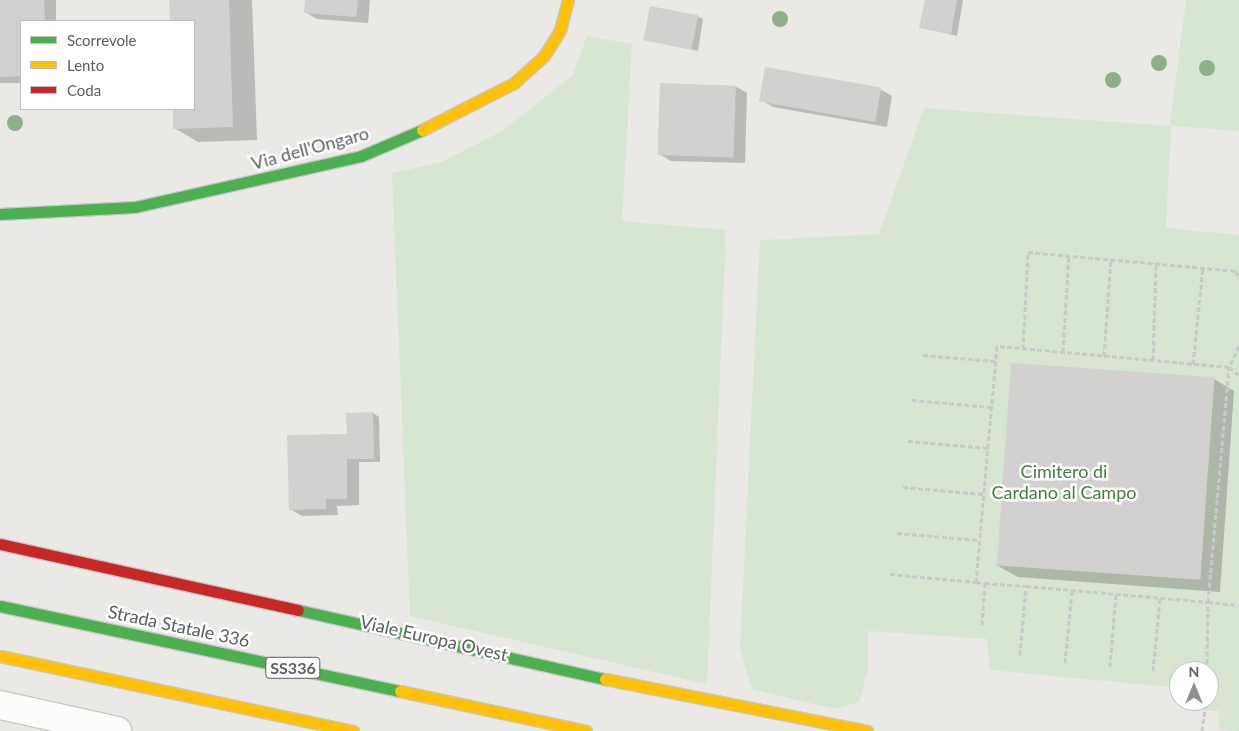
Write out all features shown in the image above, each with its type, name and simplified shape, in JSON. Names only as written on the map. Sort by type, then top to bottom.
[{"type":"main road","name":"Via dell'Ongaro","points":[[0,214],[135,207],[361,156],[444,121],[514,83],[544,56],[560,30],[568,0]]},
{"type":"main road","name":"Viale Europa Ovest","points":[[0,544],[760,713],[867,731]]},
{"type":"main road","name":"Strada Statale 336","points":[[0,606],[586,731]]},
{"type":"main road","points":[[0,656],[353,731]]},
{"type":"street","points":[[0,705],[117,731]]},
{"type":"path","points":[[1023,349],[1028,252],[1235,271],[1239,277]]},
{"type":"path","points":[[1063,352],[1069,255]]},
{"type":"path","points":[[1104,356],[1111,259]]},
{"type":"path","points":[[1153,360],[1156,264]]},
{"type":"path","points":[[1193,364],[1203,268]]},
{"type":"path","points":[[976,582],[997,346],[1230,367],[1239,375]]},
{"type":"path","points":[[1207,661],[1208,602],[1230,367],[1239,346]]},
{"type":"path","points":[[923,355],[995,361]]},
{"type":"path","points":[[912,400],[991,407]]},
{"type":"path","points":[[908,441],[988,448]]},
{"type":"path","points":[[903,487],[984,494]]},
{"type":"path","points":[[897,533],[979,540]]},
{"type":"path","points":[[890,574],[1239,605]]},
{"type":"path","points":[[982,625],[985,583]]},
{"type":"path","points":[[1020,656],[1026,586]]},
{"type":"path","points":[[1065,663],[1072,590]]},
{"type":"path","points":[[1110,667],[1116,594]]},
{"type":"path","points":[[1153,671],[1160,598]]},
{"type":"path","points":[[1202,731],[1205,711]]},
{"type":"green space","name":"Cimitero di Cardano al Campo","points":[[1186,0],[1239,0],[1239,131],[1171,126],[1166,228],[1239,235],[1239,731],[1218,730],[1220,711],[1219,661],[1169,661],[1169,687],[990,670],[987,639],[868,631],[868,669],[859,702],[835,709],[752,689],[740,648],[760,240],[879,234],[924,108],[1170,126]]},
{"type":"green space","points":[[587,36],[632,44],[622,221],[726,230],[707,684],[410,616],[392,173],[442,162],[502,131],[572,76]]},
{"type":"building","points":[[0,0],[44,0],[45,20],[20,20],[20,76],[0,77]]},
{"type":"building","points":[[169,0],[229,0],[233,127],[173,129],[173,110],[195,110],[195,20],[170,20]]},
{"type":"building","points":[[305,0],[358,0],[356,17],[304,13]]},
{"type":"building","points":[[925,0],[957,0],[951,34],[919,28]]},
{"type":"building","points":[[650,6],[698,15],[691,50],[643,40]]},
{"type":"building","points":[[765,67],[881,87],[875,122],[759,101]]},
{"type":"building","points":[[660,83],[736,86],[733,158],[657,155]]},
{"type":"building","points":[[1011,363],[1215,377],[1200,580],[997,566]]},
{"type":"building","points":[[373,412],[374,459],[347,459],[347,499],[326,499],[326,509],[289,510],[287,435],[347,434],[346,413]]},
{"type":"traffic: fast","points":[[0,214],[135,207],[361,156],[422,130]]},
{"type":"traffic: fast","points":[[0,606],[400,691]]},
{"type":"traffic: fast","points":[[298,610],[605,679]]},
{"type":"traffic: slow","points":[[422,130],[514,83],[544,56],[560,30],[568,0]]},
{"type":"traffic: slow","points":[[0,656],[353,731]]},
{"type":"traffic: slow","points":[[605,679],[867,731]]},
{"type":"traffic: slow","points":[[400,691],[586,731]]},
{"type":"traffic: jam","points":[[0,544],[298,610]]}]
